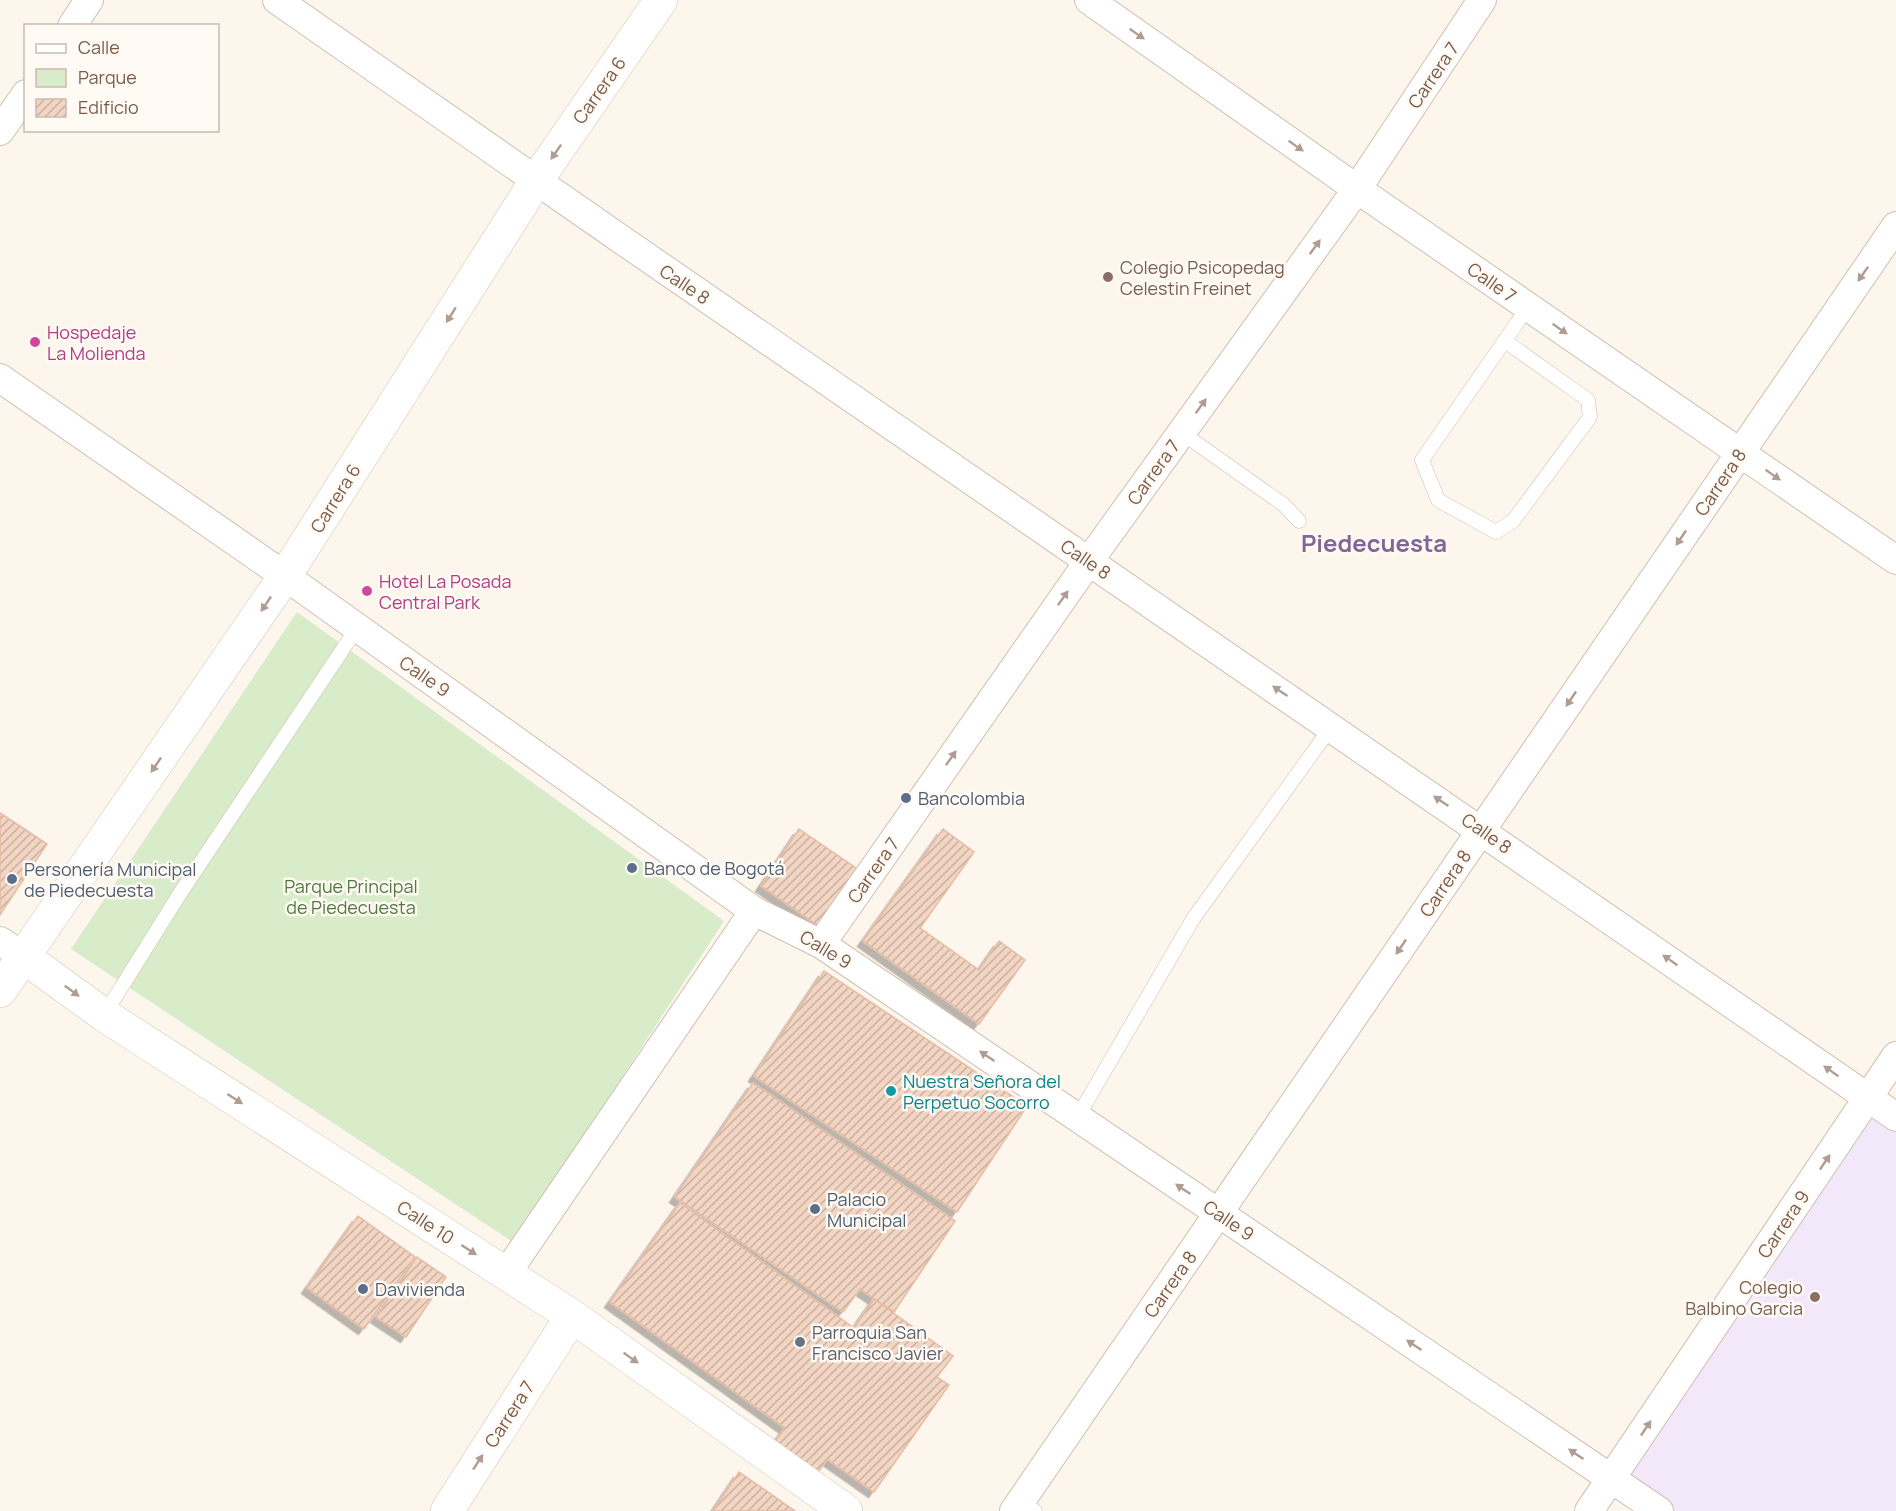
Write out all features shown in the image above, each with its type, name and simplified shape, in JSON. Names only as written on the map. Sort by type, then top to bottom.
[{"type":"street","points":[[73,24],[89,0]]},
{"type":"street","name":"Calle 8","points":[[277,0],[536,181],[1482,829],[1896,1117]]},
{"type":"street","name":"Carrera 6","points":[[0,992],[12,949],[285,576],[536,181],[661,0]]},
{"type":"street","name":"Calle 7","points":[[1089,0],[1357,189],[1896,561]]},
{"type":"street","name":"Carrera 7","points":[[821,944],[1089,561],[1357,189],[1482,0]]},
{"type":"street","points":[[0,131],[24,97]]},
{"type":"street","name":"Carrera 8","points":[[1023,1508],[1219,1214],[1896,226]]},
{"type":"street","name":"Calle 9","points":[[0,378],[285,576],[754,911],[821,944],[1659,1511]]},
{"type":"street","points":[[506,1274],[754,911]]},
{"type":"street","name":"Calle 10","points":[[12,949],[104,1015],[572,1316],[846,1511]]},
{"type":"street","name":"Carrera 9","points":[[1589,1511],[1896,1056]]},
{"type":"street","name":"Carrera 7","points":[[447,1511],[572,1316]]},
{"type":"lane","points":[[1505,341],[1588,400],[1590,417],[1513,520],[1496,532],[1438,500],[1422,460],[1528,307]]},
{"type":"lane","points":[[1182,432],[1284,505],[1299,521]]},
{"type":"lane","points":[[104,1015],[179,895],[357,628]]},
{"type":"lane","points":[[1077,1118],[1193,919],[1332,726]]},
{"type":"shaded area","name":"Colegio Balbino Garcia","points":[[1869,1098],[1896,1117],[1896,1511],[1659,1511],[1612,1478]]},
{"type":"green space","name":"Parque Principal de Piedecuesta","points":[[297,612],[724,921],[514,1243],[71,949]]},
{"type":"building","name":"Personería Municipal de Piedecuesta","points":[[0,813],[47,844],[0,915]]},
{"type":"building","points":[[799,829],[862,872],[823,929],[761,886]]},
{"type":"building","points":[[943,829],[974,852],[920,928],[979,970],[999,941],[1025,960],[979,1024],[863,941]]},
{"type":"building","name":"Nuestra Señora del Perpetuo Socorro","points":[[824,971],[1027,1106],[957,1212],[754,1076]]},
{"type":"building","name":"Palacio Municipal","points":[[753,1083],[955,1221],[894,1312],[860,1289],[843,1312],[675,1197]]},
{"type":"building","name":"Parroquia San Francisco Javier","points":[[680,1203],[854,1328],[874,1299],[953,1356],[937,1377],[949,1385],[874,1492],[827,1459],[810,1484],[767,1453],[785,1428],[610,1302]]},
{"type":"building","points":[[358,1216],[415,1257],[364,1329],[307,1288]]},
{"type":"building","points":[[417,1257],[446,1277],[406,1337],[376,1317]]},
{"type":"building","points":[[739,1472],[795,1511],[713,1511]]},
{"type":"place","name":"Colegio Psicopedag Celestin Freinet","points":[[1108,277]]},
{"type":"place","name":"Hospedaje La Molienda","points":[[35,342]]},
{"type":"place","name":"Hotel La Posada Central Park","points":[[367,591]]},
{"type":"place","name":"Bancolombia","points":[[906,798]]},
{"type":"place","name":"Banco de Bogotá","points":[[632,868]]},
{"type":"place","name":"Personería Municipal de Piedecuesta","points":[[12,879]]},
{"type":"place","name":"Nuestra Señora del Perpetuo Socorro","points":[[891,1091]]},
{"type":"place","name":"Palacio Municipal","points":[[815,1209]]},
{"type":"place","name":"Davivienda","points":[[363,1289]]},
{"type":"place","name":"Colegio Balbino Garcia","points":[[1815,1297]]},
{"type":"place","name":"Parroquia San Francisco Javier","points":[[800,1342]]},
{"type":"district","name":"Piedecuesta","points":[[1374,542]]}]
